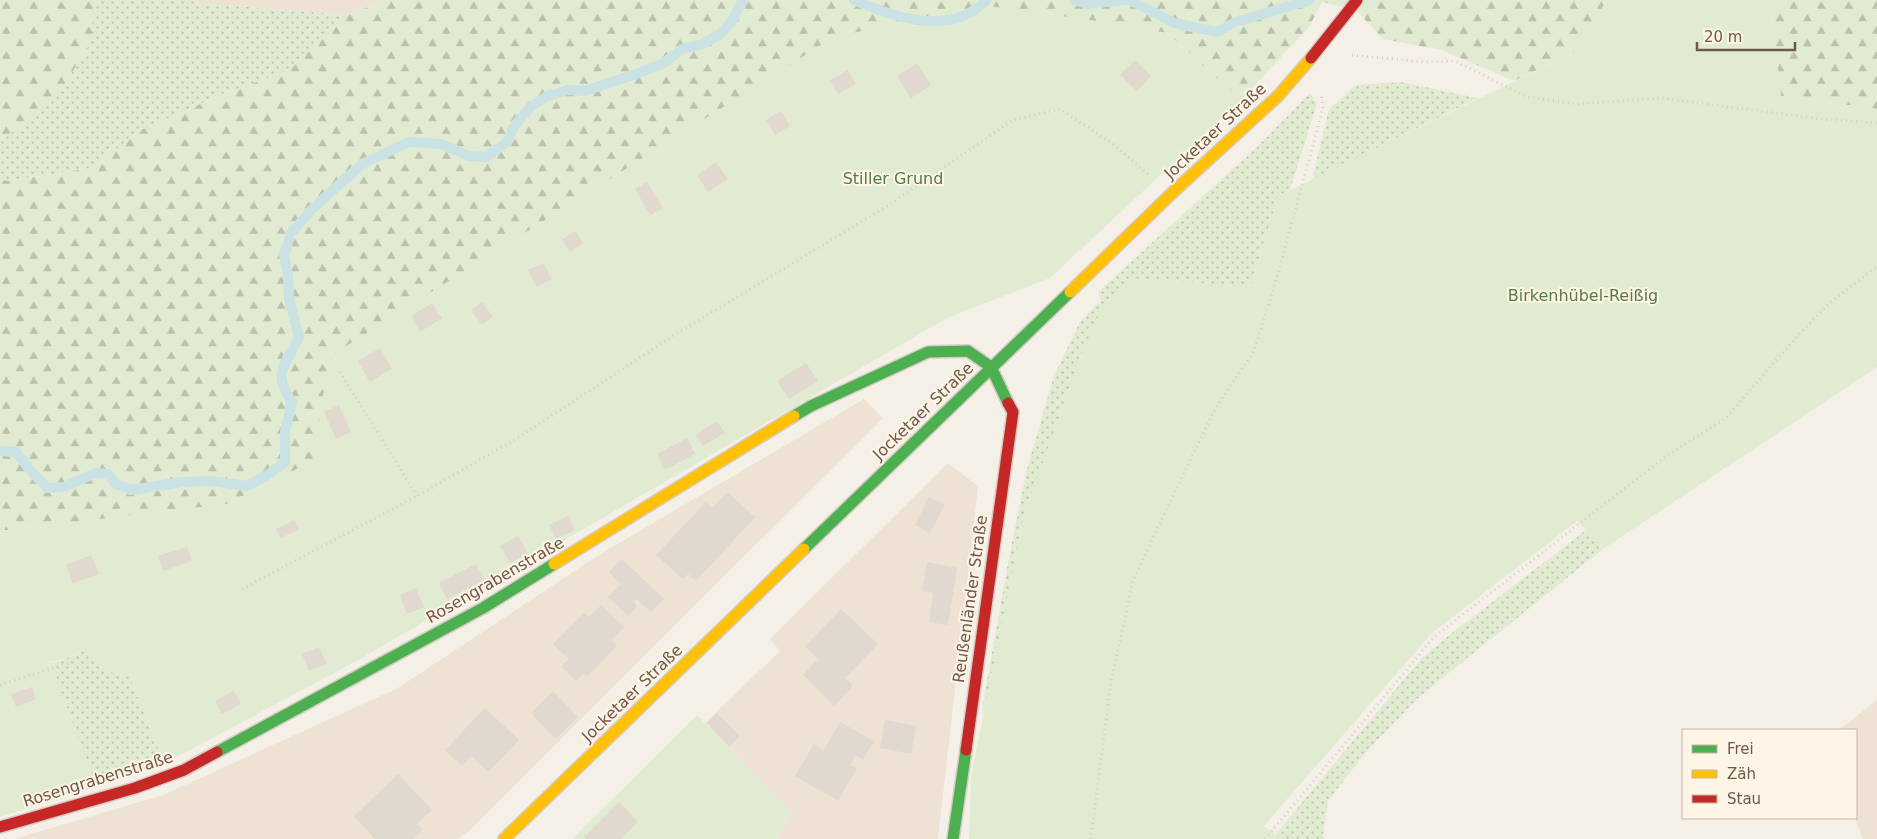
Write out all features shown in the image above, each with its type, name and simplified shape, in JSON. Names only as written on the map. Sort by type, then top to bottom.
[{"type":"street","name":"Jocketaer Straße","points":[[504,839],[1171,194],[1278,96],[1318,52],[1357,0]]},
{"type":"street","name":"Rosengrabenstraße","points":[[0,826],[135,788],[184,770],[483,608],[811,406],[928,352],[968,351],[991,367]]},
{"type":"street","name":"Reußenländer Straße","points":[[953,839],[1013,412],[991,367]]},
{"type":"path","points":[[1318,52],[1426,62],[1455,61],[1527,97],[1578,104],[1661,98],[1814,118],[1877,123]]},
{"type":"path","points":[[1091,839],[1111,681],[1133,581],[1215,409],[1254,351],[1274,288],[1322,108],[1321,90]]},
{"type":"path","points":[[242,589],[417,496],[516,439],[676,334],[889,205],[1012,120],[1060,109],[1112,143],[1171,194]]},
{"type":"path","points":[[1265,839],[1434,637],[1665,456],[1726,418],[1798,335],[1830,303],[1877,266]]},
{"type":"path","points":[[340,372],[417,496]]},
{"type":"path","points":[[0,685],[75,661]]},
{"type":"shaded area","points":[[198,0],[385,0],[349,15],[198,3]]},
{"type":"shaded area","points":[[864,399],[883,418],[470,830],[458,839],[14,839],[163,795],[398,688],[597,556]]},
{"type":"shaded area","points":[[948,463],[978,486],[938,839],[777,839],[791,810],[705,723],[780,651],[770,639]]},
{"type":"shaded area","points":[[1877,700],[1877,839],[1863,839],[1855,819],[1857,819],[1857,729],[1840,729]]},
{"type":"green space","points":[[0,0],[92,0],[94,4],[91,42],[56,98],[19,129],[0,138]]},
{"type":"green space","points":[[92,0],[198,0],[198,3],[349,15],[289,70],[221,95],[139,131],[92,168],[7,181],[0,179],[0,138],[19,129],[94,5]]},
{"type":"green space","points":[[385,0],[1607,0],[1577,51],[1514,81],[1441,50],[1383,39],[1356,10],[1322,2],[1309,27],[1241,100],[1167,33],[988,6],[958,26],[926,27],[896,23],[330,357],[313,461],[227,504],[0,531],[0,179],[7,181],[92,168],[139,131],[221,95],[289,70],[349,15]]},
{"type":"green space","name":"Birkenhübel-Reißig","points":[[1607,0],[1770,0],[1781,96],[1877,109],[1877,367],[1603,549],[1577,521],[1431,634],[1264,826],[1280,839],[969,839],[971,776],[1024,515],[1082,353],[1099,315],[1135,279],[1251,286],[1278,196],[1577,51]]},
{"type":"green space","points":[[1770,0],[1877,0],[1877,109],[1781,96]]},
{"type":"green space","name":"Stiller Grund","points":[[988,6],[1098,21],[1167,33],[1241,100],[1050,278],[947,318],[360,659],[164,764],[130,677],[103,670],[89,649],[51,663],[96,787],[0,817],[0,531],[227,504],[313,461],[329,357],[832,38],[896,23],[926,27],[958,26]]},
{"type":"green space","points":[[1401,82],[1478,98],[1312,180],[1329,109],[1356,85]]},
{"type":"green space","points":[[1310,93],[1317,104],[1290,190],[1278,196],[1251,286],[1135,279],[1099,315],[1082,353],[1024,515],[984,713],[982,709],[1027,469],[1054,376],[1080,322],[1101,300],[1098,292],[1258,146]]},
{"type":"green space","points":[[1586,530],[1603,549],[1419,697],[1366,752],[1328,801],[1323,834],[1325,839],[1280,839],[1275,835],[1420,660],[1452,633]]},
{"type":"green space","points":[[89,649],[103,670],[130,677],[164,764],[113,777],[96,787],[51,664]]},
{"type":"green space","points":[[697,715],[791,810],[777,839],[572,839]]},
{"type":"building","points":[[1135,60],[1151,76],[1137,91],[1120,75]]},
{"type":"building","points":[[917,63],[931,85],[911,98],[897,76]]},
{"type":"building","points":[[848,70],[856,84],[838,94],[830,80]]},
{"type":"building","points":[[781,111],[790,126],[775,135],[766,120]]},
{"type":"building","points":[[716,162],[728,179],[708,192],[697,175]]},
{"type":"building","points":[[647,182],[663,208],[650,215],[635,189]]},
{"type":"building","points":[[575,231],[583,243],[570,252],[562,240]]},
{"type":"building","points":[[543,263],[552,279],[537,287],[528,270]]},
{"type":"building","points":[[482,302],[493,317],[482,325],[471,310]]},
{"type":"building","points":[[432,303],[442,318],[420,332],[411,316]]},
{"type":"building","points":[[380,348],[392,369],[370,382],[358,361]]},
{"type":"building","points":[[806,363],[818,381],[789,399],[777,381]]},
{"type":"building","points":[[339,405],[351,432],[336,439],[324,412]]},
{"type":"building","points":[[717,421],[725,433],[703,446],[696,435]]},
{"type":"building","points":[[687,438],[695,454],[665,470],[657,454]]},
{"type":"building","points":[[727,492],[755,517],[696,581],[688,574],[683,579],[656,555],[706,502],[712,508]]},
{"type":"building","points":[[929,497],[945,505],[930,533],[915,525]]},
{"type":"building","points":[[568,516],[575,530],[556,539],[549,525]]},
{"type":"building","points":[[294,520],[299,529],[281,538],[276,529]]},
{"type":"building","points":[[518,536],[528,554],[510,563],[500,546]]},
{"type":"building","points":[[187,547],[192,561],[163,571],[158,556]]},
{"type":"building","points":[[91,555],[99,574],[73,583],[66,565]]},
{"type":"building","points":[[622,559],[664,599],[651,612],[636,599],[634,602],[638,606],[628,616],[608,597],[621,584],[609,572]]},
{"type":"building","points":[[927,562],[957,568],[948,625],[929,622],[933,593],[922,591]]},
{"type":"building","points":[[476,564],[484,580],[447,599],[439,583]]},
{"type":"building","points":[[416,588],[424,607],[407,614],[400,595]]},
{"type":"building","points":[[601,605],[624,627],[611,640],[617,646],[587,677],[584,673],[576,681],[561,666],[569,659],[553,644],[584,613],[589,617]]},
{"type":"building","points":[[841,609],[878,644],[845,678],[853,686],[834,706],[803,675],[818,659],[805,646]]},
{"type":"building","points":[[319,647],[327,664],[309,671],[302,654]]},
{"type":"building","points":[[32,687],[36,699],[16,707],[11,694]]},
{"type":"building","points":[[234,691],[241,704],[222,714],[215,701]]},
{"type":"building","points":[[553,691],[578,717],[555,739],[531,713]]},
{"type":"building","points":[[485,708],[519,740],[488,772],[471,756],[462,766],[445,750]]},
{"type":"building","points":[[717,713],[740,736],[729,747],[707,723]]},
{"type":"building","points":[[885,720],[916,726],[911,754],[880,748]]},
{"type":"building","points":[[840,722],[874,741],[863,760],[856,755],[850,765],[857,768],[838,801],[795,776],[814,744],[824,750]]},
{"type":"building","points":[[398,774],[432,810],[417,824],[423,830],[413,839],[375,839],[354,816]]},
{"type":"building","points":[[619,802],[638,822],[621,839],[586,839],[584,837]]},
{"type":"waterway","points":[[0,451],[16,452],[47,488],[64,487],[95,473],[108,474],[116,484],[131,490],[182,482],[210,481],[247,486],[269,474],[285,462],[285,432],[292,402],[286,393],[282,377],[285,363],[299,338],[289,298],[288,274],[284,255],[291,233],[312,209],[362,164],[409,142],[442,144],[469,156],[486,157],[507,142],[514,126],[531,107],[547,96],[568,90],[585,91],[662,64],[682,49],[703,44],[720,34],[732,21],[743,0]]},
{"type":"waterway","points":[[854,0],[887,13],[922,21],[956,18],[972,12],[986,0]]},
{"type":"waterway","points":[[1074,0],[1087,4],[1125,0]]},
{"type":"waterway","points":[[1130,0],[1174,23],[1217,32],[1235,22],[1310,0]]},
{"type":"traffic: fast","points":[[804,549],[1070,292]]},
{"type":"traffic: fast","points":[[794,416],[811,406],[928,352],[968,351],[991,367],[1008,403]]},
{"type":"traffic: fast","points":[[217,752],[483,608],[554,564]]},
{"type":"traffic: fast","points":[[953,839],[966,750]]},
{"type":"traffic: slow","points":[[1070,292],[1171,194],[1278,96],[1311,58]]},
{"type":"traffic: slow","points":[[554,564],[794,416]]},
{"type":"traffic: slow","points":[[504,839],[804,549]]},
{"type":"traffic: jam","points":[[1311,58],[1357,0]]},
{"type":"traffic: jam","points":[[966,750],[1013,412],[1008,403]]},
{"type":"traffic: jam","points":[[0,827],[135,788],[184,770],[217,752]]}]
